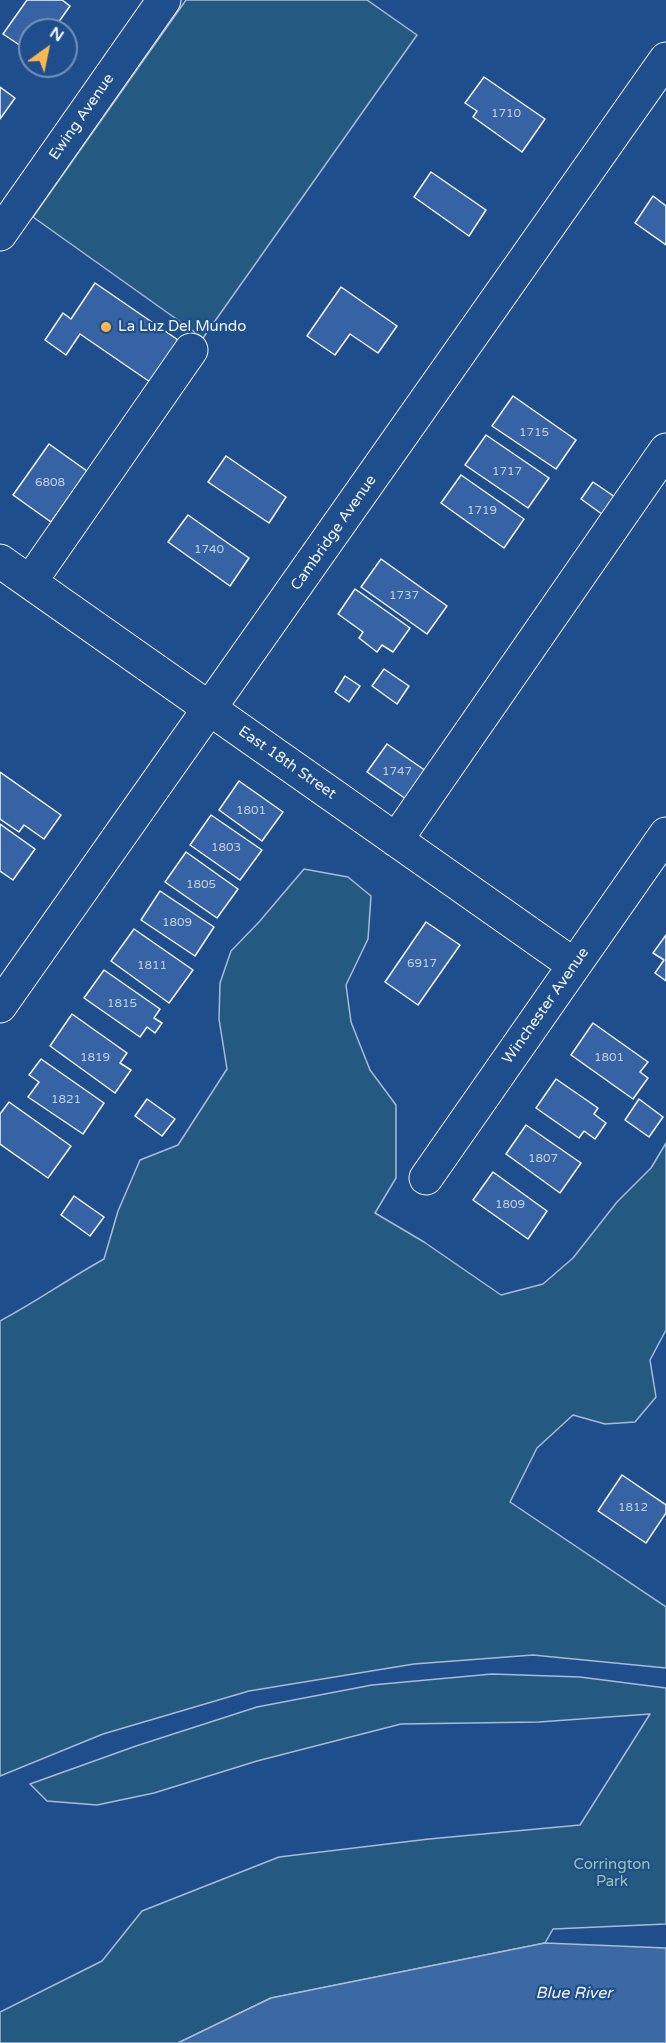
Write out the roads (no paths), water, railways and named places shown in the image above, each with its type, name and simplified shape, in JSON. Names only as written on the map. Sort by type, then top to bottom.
[{"type":"street","name":"Ewing Avenue","points":[[0,234],[165,0]]},
{"type":"street","name":"Cambridge Avenue","points":[[0,1006],[666,59]]},
{"type":"street","points":[[30,582],[191,350]]},
{"type":"street","points":[[396,840],[666,450]]},
{"type":"street","name":"East 18th Street","points":[[0,561],[574,965]]},
{"type":"street","name":"Winchester Avenue","points":[[426,1178],[666,834]]},
{"type":"water","name":"Blue River","points":[[545,1943],[666,1948],[666,2043],[178,2043],[271,1998]]},
{"type":"place","name":"La Luz Del Mundo","points":[[106,327]]},
{"type":"park label","name":"Corrington Park","points":[[612,1874]]}]
